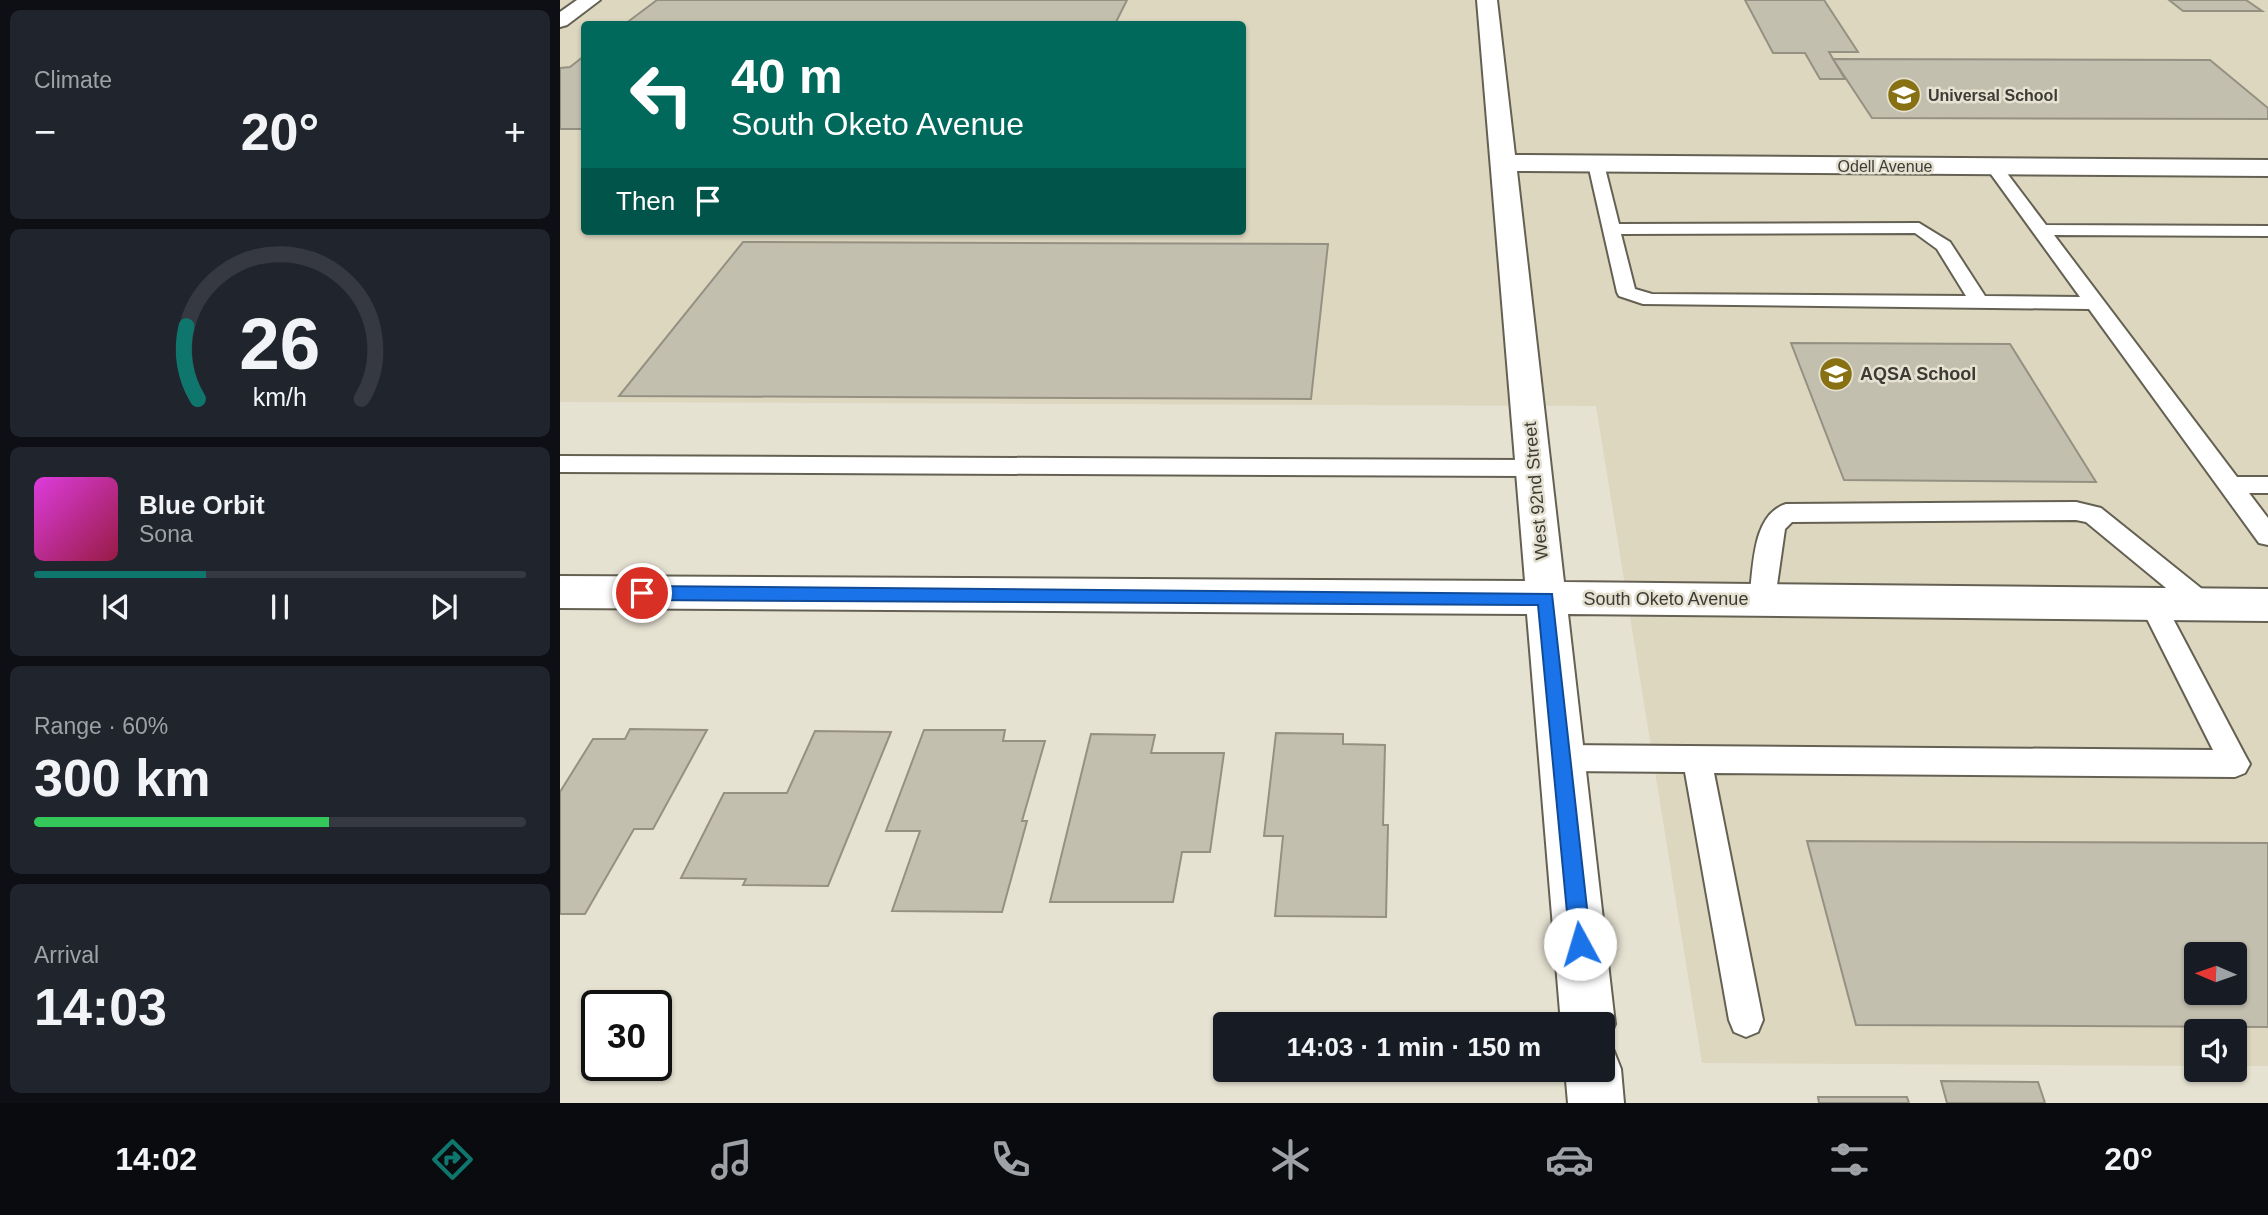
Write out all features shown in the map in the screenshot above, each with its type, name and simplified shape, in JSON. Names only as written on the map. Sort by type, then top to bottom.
[{"type":"street","points":[[560,21],[590,0]]},
{"type":"street","name":"West 92nd Street","points":[[1487,0],[1587,1012]]},
{"type":"street","name":"Odell Avenue","points":[[1503,163],[2268,168]]},
{"type":"street","name":"South Oketo Avenue","points":[[560,592],[1762,599],[2268,605]]},
{"type":"street","points":[[1594,1082],[1596,1103]]},
{"type":"lane","points":[[1596,164],[1626,292],[1650,300],[2095,303]]},
{"type":"lane","points":[[1994,167],[2268,536]]},
{"type":"lane","points":[[1611,229],[1919,228],[1944,246],[1979,302]]},
{"type":"lane","points":[[2042,230],[2268,231]]},
{"type":"lane","points":[[560,464],[1534,468]]},
{"type":"lane","points":[[2230,485],[2268,485]]},
{"type":"lane","points":[[1762,599],[1773,526],[1786,513],[2076,511],[2093,514],[2203,604]]},
{"type":"lane","points":[[1562,758],[2235,764],[2152,603]]},
{"type":"lane","points":[[1697,759],[1746,1020]]},
{"type":"shaded area","points":[[560,0],[2268,0],[2268,1066],[2247,1066],[2247,1019],[2184,1019],[2184,1066],[1702,1063],[1596,406],[560,402]]},
{"type":"building","points":[[657,0],[1127,0],[1116,21],[629,21]]},
{"type":"building","points":[[1745,0],[1824,0],[1858,52],[1829,52],[1845,79],[1820,79],[1805,53],[1773,53]]},
{"type":"building","points":[[2169,0],[2246,0],[2262,11],[2183,11]]},
{"type":"building","points":[[581,58],[581,129],[560,129],[560,68],[570,67]]},
{"type":"building","points":[[1833,59],[2210,60],[2268,108],[2268,119],[1872,118]]},
{"type":"building","points":[[743,242],[1328,244],[1311,399],[619,396]]},
{"type":"building","points":[[1791,343],[2010,344],[2096,482],[1844,480]]},
{"type":"building","points":[[630,729],[707,730],[653,829],[634,829],[585,914],[560,914],[560,792],[593,739],[625,739]]},
{"type":"building","points":[[924,730],[1005,730],[1003,741],[1045,741],[1022,821],[1027,821],[1002,912],[892,911],[920,831],[886,831]]},
{"type":"building","points":[[815,731],[891,732],[828,886],[743,885],[746,879],[681,878],[724,793],[787,793]]},
{"type":"building","points":[[1276,733],[1343,734],[1343,744],[1385,745],[1383,825],[1388,825],[1386,917],[1275,916],[1283,836],[1264,836]]},
{"type":"building","points":[[1091,734],[1155,735],[1151,753],[1224,753],[1210,852],[1182,852],[1173,902],[1050,902]]},
{"type":"building","points":[[1807,841],[2268,843],[2268,1027],[2247,1027],[2247,1019],[2184,1019],[2184,1027],[1856,1025]]},
{"type":"building","points":[[1941,1081],[2038,1082],[2045,1103],[1947,1103]]},
{"type":"building","points":[[1818,1097],[1907,1097],[1909,1103],[1819,1103]]},
{"type":"place","name":"Universal School","points":[[1904,95]]},
{"type":"place","name":"AQSA School","points":[[1836,374]]},
{"type":"route","points":[[642,593],[1546,599],[1580,944]]}]
